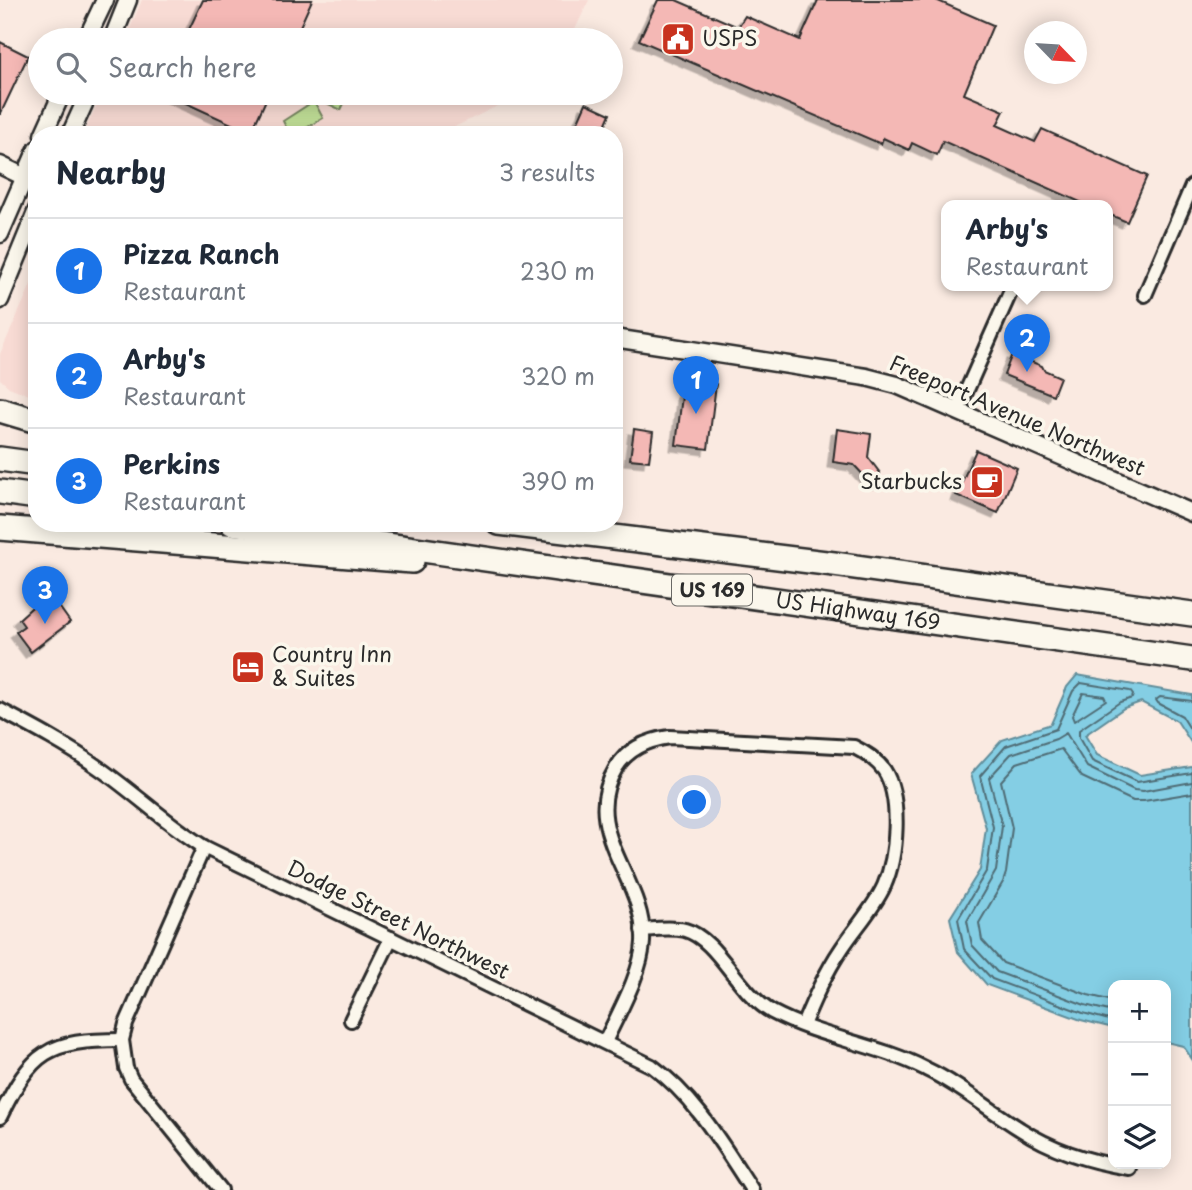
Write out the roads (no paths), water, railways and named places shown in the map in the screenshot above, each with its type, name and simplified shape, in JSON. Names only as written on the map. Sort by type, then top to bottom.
[{"type":"highway","points":[[0,410],[28,421]]},
{"type":"highway","points":[[0,428],[28,425]]},
{"type":"highway","points":[[0,459],[28,463]]},
{"type":"highway","points":[[0,492],[28,496]]},
{"type":"highway","points":[[0,528],[28,530]]},
{"type":"highway","points":[[49,532],[389,560],[520,563]]},
{"type":"highway","name":"US Highway 169","points":[[297,532],[1192,659]]},
{"type":"highway","name":"US Highway 169","points":[[573,532],[834,564],[1192,614]]},
{"type":"street","points":[[92,28],[105,0]]},
{"type":"street","points":[[117,28],[128,0]]},
{"type":"street","points":[[47,126],[57,105]]},
{"type":"street","points":[[74,126],[84,105]]},
{"type":"street","points":[[0,165],[28,179]]},
{"type":"street","points":[[0,234],[28,185]]},
{"type":"street","points":[[1145,295],[1192,186]]},
{"type":"street","points":[[0,300],[28,232]]},
{"type":"street","points":[[958,410],[1011,291]]},
{"type":"street","name":"Freeport Avenue Northwest","points":[[623,339],[866,377],[904,387],[1192,513]]},
{"type":"street","name":"Dodge Street Northwest","points":[[0,710],[44,733],[98,767],[165,822],[204,848],[652,1066],[679,1088],[704,1118],[752,1190]]},
{"type":"street","points":[[605,1042],[633,978],[643,943],[637,897],[605,824],[604,808],[611,776],[618,764],[634,749],[657,739],[681,737],[854,747],[877,762],[891,784],[893,858],[883,888],[832,963],[803,1026]]},
{"type":"street","points":[[204,848],[134,1002],[122,1040],[126,1068],[131,1079],[221,1190]]},
{"type":"street","points":[[642,930],[674,929],[696,934],[707,942],[735,979],[770,1010],[803,1026],[925,1068],[957,1086],[1021,1130],[1052,1146],[1108,1165]]},
{"type":"street","points":[[351,1020],[391,939]]},
{"type":"street","points":[[0,1117],[24,1073],[41,1055],[64,1044],[78,1041],[122,1040]]},
{"type":"water","points":[[1077,675],[1192,695],[1192,744],[1177,721],[1141,702],[1124,708],[1085,735],[1097,755],[1140,775],[1192,767],[1192,1059],[1183,1046],[1171,1043],[1171,980],[1108,980],[1108,1027],[1081,1020],[987,985],[958,952],[950,918],[980,870],[986,828],[971,774],[1002,740],[1051,724],[1067,687]]},
{"type":"place","name":"USPS","points":[[678,39]]},
{"type":"place","name":"Arby's","points":[[1027,372]]},
{"type":"place","name":"Pizza Ranch","points":[[696,414]]},
{"type":"place","name":"Starbucks","points":[[987,482]]},
{"type":"place","name":"Perkins","points":[[45,624]]},
{"type":"place","name":"Country Inn & Suites","points":[[248,667]]}]
